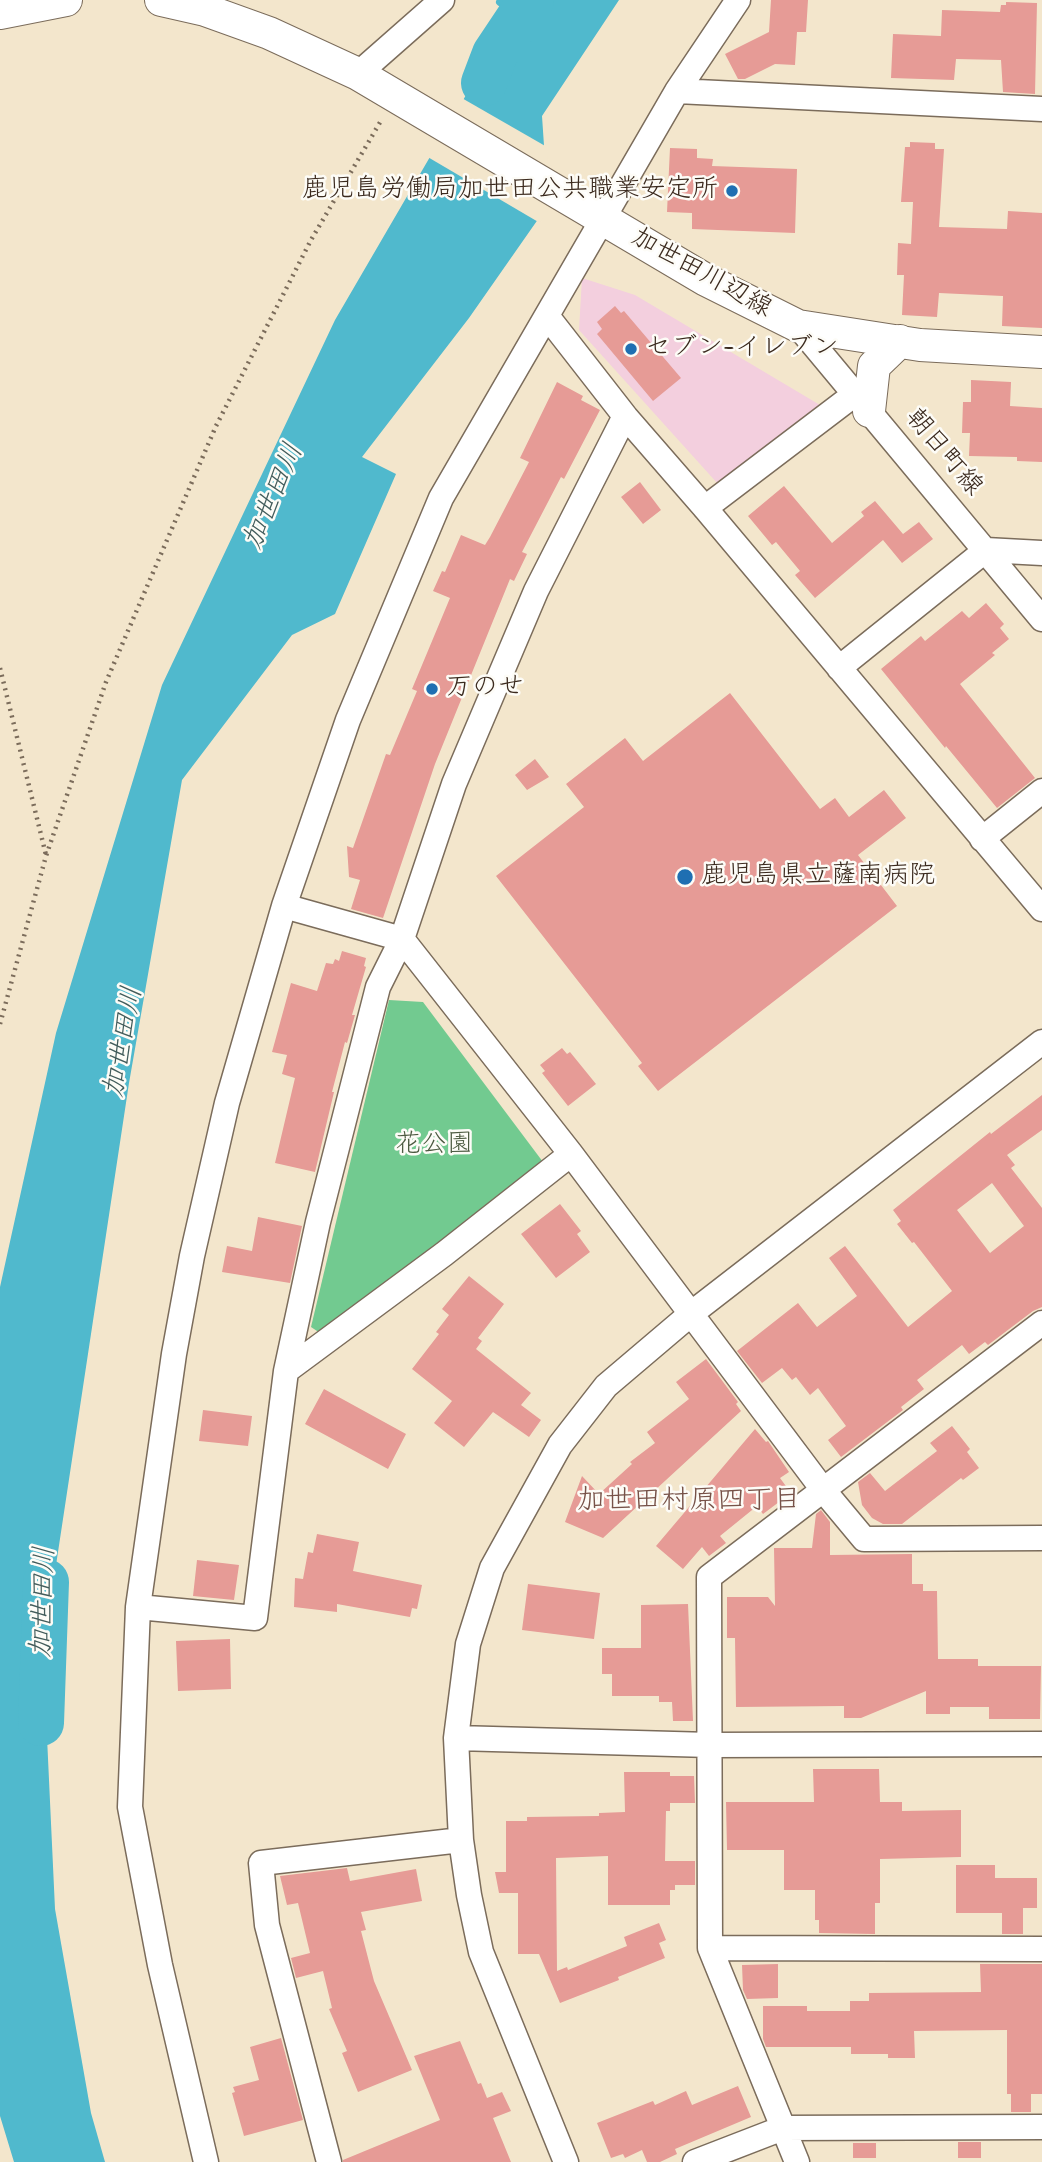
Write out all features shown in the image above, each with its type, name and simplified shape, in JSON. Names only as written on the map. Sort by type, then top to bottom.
[{"type":"main road","points":[[0,13],[66,0]]},
{"type":"main road","name":"加世田川辺線","points":[[161,0],[205,9],[269,33],[358,74],[705,280],[798,326],[920,345],[1042,352]]},
{"type":"main road","points":[[862,402],[874,366],[900,341]]},
{"type":"street","points":[[358,74],[442,0]]},
{"type":"street","points":[[206,2162],[160,1965],[130,1807],[138,1607],[174,1354],[192,1256],[226,1103],[284,905],[348,720],[441,498],[547,316],[591,213],[738,0]]},
{"type":"street","points":[[677,91],[1042,109]]},
{"type":"street","points":[[547,316],[625,416],[1042,909]]},
{"type":"street","name":"朝日町線","points":[[798,326],[1042,619]]},
{"type":"street","points":[[705,508],[862,402]]},
{"type":"street","points":[[138,1607],[255,1618],[286,1371],[318,1223],[378,987],[402,939],[454,784],[475,732],[536,591],[625,416]]},
{"type":"street","points":[[839,668],[986,550],[1042,553]]},
{"type":"street","points":[[982,839],[1042,791]]},
{"type":"street","points":[[284,905],[402,939],[571,1154],[824,1491],[864,1539],[1042,1538]]},
{"type":"street","points":[[566,2162],[481,1952],[461,1840],[456,1738],[468,1643],[492,1568],[560,1445],[606,1386],[692,1314],[1042,1043]]},
{"type":"street","points":[[286,1371],[444,1254],[571,1154]]},
{"type":"street","points":[[797,2162],[710,1948],[709,1577],[1042,1323]]},
{"type":"street","points":[[456,1738],[710,1745],[1042,1744]]},
{"type":"street","points":[[329,2162],[267,1925],[261,1863],[461,1840]]},
{"type":"street","points":[[710,1948],[1042,1950]]},
{"type":"street","points":[[695,2162],[783,2128],[1042,2127]]},
{"type":"path","points":[[0,1024],[46,856],[107,682],[216,426],[311,240],[398,98]]},
{"type":"path","points":[[0,668],[46,856]]},
{"type":"shaded area","points":[[582,278],[635,295],[820,405],[815,414],[718,484],[579,330]]},
{"type":"green space","name":"花公園","points":[[389,1000],[423,1002],[543,1162],[320,1333],[311,1327]]},
{"type":"water","points":[[534,0],[619,0],[542,116],[548,205],[469,318],[362,457],[396,474],[335,614],[292,635],[182,780],[129,1083],[43,1651],[55,1909],[91,2113],[105,2162],[14,2162],[0,2116],[0,1287],[56,1033],[162,685],[335,320],[480,71]]},
{"type":"pier","points":[[460,97],[547,147],[552,206],[540,223],[426,156]]},
{"type":"building","points":[[771,0],[808,0],[806,32],[797,32],[795,65],[775,64],[745,79],[738,79],[725,54],[769,32]]},
{"type":"building","points":[[1006,2],[1037,3],[1035,94],[1003,92],[1001,60],[956,59],[954,80],[891,78],[893,34],[941,36],[942,10],[1000,12],[1001,5],[1006,5]]},
{"type":"building","points":[[910,142],[935,143],[935,149],[944,149],[939,227],[1007,229],[1008,211],[1042,213],[1042,328],[1002,326],[1003,296],[939,293],[937,317],[902,315],[904,275],[897,275],[898,243],[911,244],[913,202],[901,202],[905,147],[910,147]]},
{"type":"building","name":"鹿児島労働局加世田公共職業安定所","points":[[670,148],[697,149],[697,158],[713,159],[712,166],[797,169],[795,233],[692,229],[692,213],[667,212]]},
{"type":"building","points":[[615,306],[621,313],[624,311],[681,378],[653,401],[597,334],[602,329],[597,322]]},
{"type":"building","points":[[971,380],[1011,382],[1010,406],[1042,408],[1042,462],[1017,461],[1017,457],[969,456],[970,433],[962,433],[963,402],[971,402]]},
{"type":"building","points":[[557,382],[583,396],[581,400],[600,410],[522,552],[527,554],[514,581],[510,579],[435,764],[383,918],[351,909],[360,880],[349,877],[347,846],[353,848],[386,754],[390,755],[417,691],[412,689],[450,598],[433,591],[442,571],[445,572],[461,535],[485,545],[490,537],[529,462],[520,458]]},
{"type":"building","points":[[640,482],[661,510],[643,524],[621,497]]},
{"type":"building","points":[[784,486],[832,543],[864,516],[861,512],[875,501],[903,534],[919,522],[933,539],[902,563],[883,540],[815,598],[795,575],[800,571],[776,542],[772,545],[748,516]]},
{"type":"building","points":[[986,603],[1004,624],[1000,628],[1009,639],[992,653],[995,655],[960,684],[1035,778],[997,808],[881,669],[921,636],[925,641],[962,611],[969,618]]},
{"type":"building","name":"鹿児島県立薩南病院","points":[[730,693],[820,809],[835,798],[849,817],[884,790],[906,818],[858,855],[897,906],[658,1091],[638,1066],[642,1063],[496,876],[584,807],[566,784],[625,738],[643,761]]},
{"type":"building","points":[[535,759],[549,777],[527,790],[515,775]]},
{"type":"building","points":[[342,951],[366,958],[366,967],[332,1092],[315,1172],[275,1163],[295,1078],[282,1074],[287,1055],[272,1052],[291,983],[317,991],[326,963],[333,964],[335,959],[339,961]]},
{"type":"building","points":[[562,1048],[567,1054],[570,1052],[596,1084],[568,1106],[542,1073],[545,1071],[540,1065]]},
{"type":"building","points":[[1042,1095],[1042,1130],[1007,1155],[1015,1165],[1011,1168],[1042,1208],[1042,1307],[988,1345],[985,1342],[969,1354],[962,1345],[917,1380],[924,1389],[901,1407],[903,1410],[841,1457],[828,1440],[846,1426],[818,1388],[810,1395],[796,1377],[792,1380],[782,1368],[762,1383],[737,1351],[798,1303],[817,1327],[857,1296],[829,1258],[845,1246],[908,1327],[952,1291],[897,1224],[901,1221],[893,1210],[990,1132],[991,1134]],"holes":[[[992,1183],[1024,1226],[990,1253],[957,1210]]]},
{"type":"building","points":[[560,1204],[581,1231],[577,1234],[590,1252],[556,1278],[521,1234]]},
{"type":"building","points":[[258,1217],[302,1226],[290,1283],[222,1272],[227,1246],[252,1251]]},
{"type":"building","points":[[469,1276],[504,1304],[478,1338],[482,1341],[476,1349],[531,1393],[521,1405],[541,1420],[529,1437],[493,1412],[464,1447],[434,1423],[452,1401],[412,1369],[439,1334],[436,1332],[449,1315],[442,1309]]},
{"type":"building","points":[[706,1359],[738,1402],[736,1404],[741,1411],[603,1538],[565,1522],[582,1476],[599,1494],[632,1464],[630,1462],[655,1443],[647,1432],[689,1399],[676,1382]]},
{"type":"building","points":[[324,1389],[406,1434],[388,1469],[305,1424]]},
{"type":"building","points":[[203,1410],[252,1416],[248,1446],[199,1441]]},
{"type":"building","points":[[952,1426],[970,1449],[967,1452],[979,1468],[963,1480],[961,1478],[902,1524],[883,1524],[872,1518],[862,1505],[858,1482],[870,1473],[885,1491],[937,1451],[930,1443]]},
{"type":"building","points":[[755,1429],[768,1441],[789,1472],[780,1478],[791,1493],[763,1514],[757,1506],[720,1536],[726,1543],[709,1556],[702,1547],[683,1569],[656,1546]]},
{"type":"building","points":[[821,1510],[830,1522],[830,1555],[912,1554],[912,1584],[923,1584],[923,1591],[937,1591],[938,1659],[978,1659],[978,1666],[1041,1666],[1040,1719],[989,1719],[989,1707],[950,1707],[950,1714],[926,1714],[926,1691],[861,1718],[844,1718],[844,1706],[736,1707],[735,1638],[727,1638],[727,1597],[768,1597],[775,1606],[774,1548],[812,1548],[816,1514]]},
{"type":"building","points":[[317,1534],[359,1542],[353,1571],[422,1585],[417,1609],[412,1608],[410,1617],[337,1604],[337,1612],[294,1607],[295,1578],[303,1579],[308,1552],[313,1553]]},
{"type":"building","points":[[197,1560],[239,1565],[234,1600],[193,1596]]},
{"type":"building","points":[[528,1584],[600,1593],[594,1639],[522,1630]]},
{"type":"building","points":[[688,1604],[693,1721],[673,1721],[672,1702],[659,1702],[659,1696],[612,1696],[612,1674],[602,1674],[602,1648],[641,1648],[641,1605]]},
{"type":"building","points":[[230,1639],[231,1689],[178,1691],[176,1641]]},
{"type":"building","points":[[813,1769],[879,1769],[880,1802],[902,1802],[902,1811],[961,1810],[961,1857],[880,1859],[880,1903],[875,1903],[875,1934],[819,1933],[819,1920],[815,1920],[815,1890],[784,1890],[784,1850],[727,1850],[726,1802],[814,1802]]},
{"type":"building","points":[[624,1772],[670,1772],[670,1776],[694,1776],[695,1803],[670,1803],[670,1811],[666,1811],[665,1861],[695,1861],[695,1885],[675,1885],[675,1890],[670,1890],[670,1905],[608,1905],[608,1856],[556,1858],[557,1971],[567,1967],[568,1970],[627,1946],[624,1937],[659,1923],[666,1940],[659,1943],[665,1958],[618,1977],[619,1980],[560,2003],[539,1954],[518,1954],[518,1893],[499,1893],[495,1872],[506,1872],[506,1821],[527,1821],[527,1817],[599,1816],[599,1813],[625,1812]]},
{"type":"building","points":[[956,1865],[995,1865],[995,1878],[1037,1878],[1037,1908],[1023,1908],[1023,1934],[1002,1934],[1002,1913],[956,1913]]},
{"type":"building","points":[[347,1868],[350,1881],[416,1869],[422,1901],[361,1912],[366,1930],[361,1931],[374,1981],[412,2070],[358,2092],[342,2053],[347,2051],[329,2009],[332,2008],[323,1971],[296,1978],[291,1958],[310,1953],[298,1903],[287,1905],[280,1876]]},
{"type":"building","points":[[778,1964],[778,1998],[747,1999],[743,1990],[742,1965]]},
{"type":"building","points":[[980,1964],[1042,1964],[1042,2094],[1031,2094],[1031,2112],[1011,2112],[1011,2094],[1007,2094],[1007,2030],[914,2031],[915,2058],[888,2058],[888,2054],[851,2054],[851,2047],[766,2047],[763,2039],[763,2006],[807,2006],[807,2011],[850,2011],[850,2001],[869,2001],[869,1993],[981,1992]]},
{"type":"building","points":[[281,2038],[303,2120],[244,2136],[232,2093],[235,2092],[233,2087],[259,2080],[250,2047]]},
{"type":"building","points":[[460,2041],[478,2084],[481,2083],[487,2098],[502,2092],[511,2111],[493,2118],[511,2162],[343,2162],[440,2120],[414,2056]]},
{"type":"building","points":[[738,2086],[751,2117],[675,2149],[677,2154],[660,2162],[647,2162],[642,2150],[625,2158],[623,2154],[611,2158],[597,2123],[653,2101],[655,2105],[686,2091],[692,2105]]},
{"type":"building","points":[[958,2142],[981,2142],[981,2158],[958,2158]]},
{"type":"building","points":[[853,2143],[876,2143],[876,2158],[853,2158]]},
{"type":"waterway","name":"加世田川","points":[[484,83],[495,54],[531,0]]},
{"type":"waterway","points":[[500,2],[520,16]]},
{"type":"waterway","name":"加世田川","points":[[41,1723],[46,1582]]},
{"type":"place","name":"鹿児島労働局加世田公共職業安定所","points":[[732,191]]},
{"type":"place","name":"セブン-イレブン","points":[[631,349]]},
{"type":"place","name":"万のせ","points":[[432,689]]},
{"type":"place","name":"鹿児島県立薩南病院","points":[[685,877]]},
{"type":"district","name":"加世田村原四丁目","points":[[689,1502]]}]
